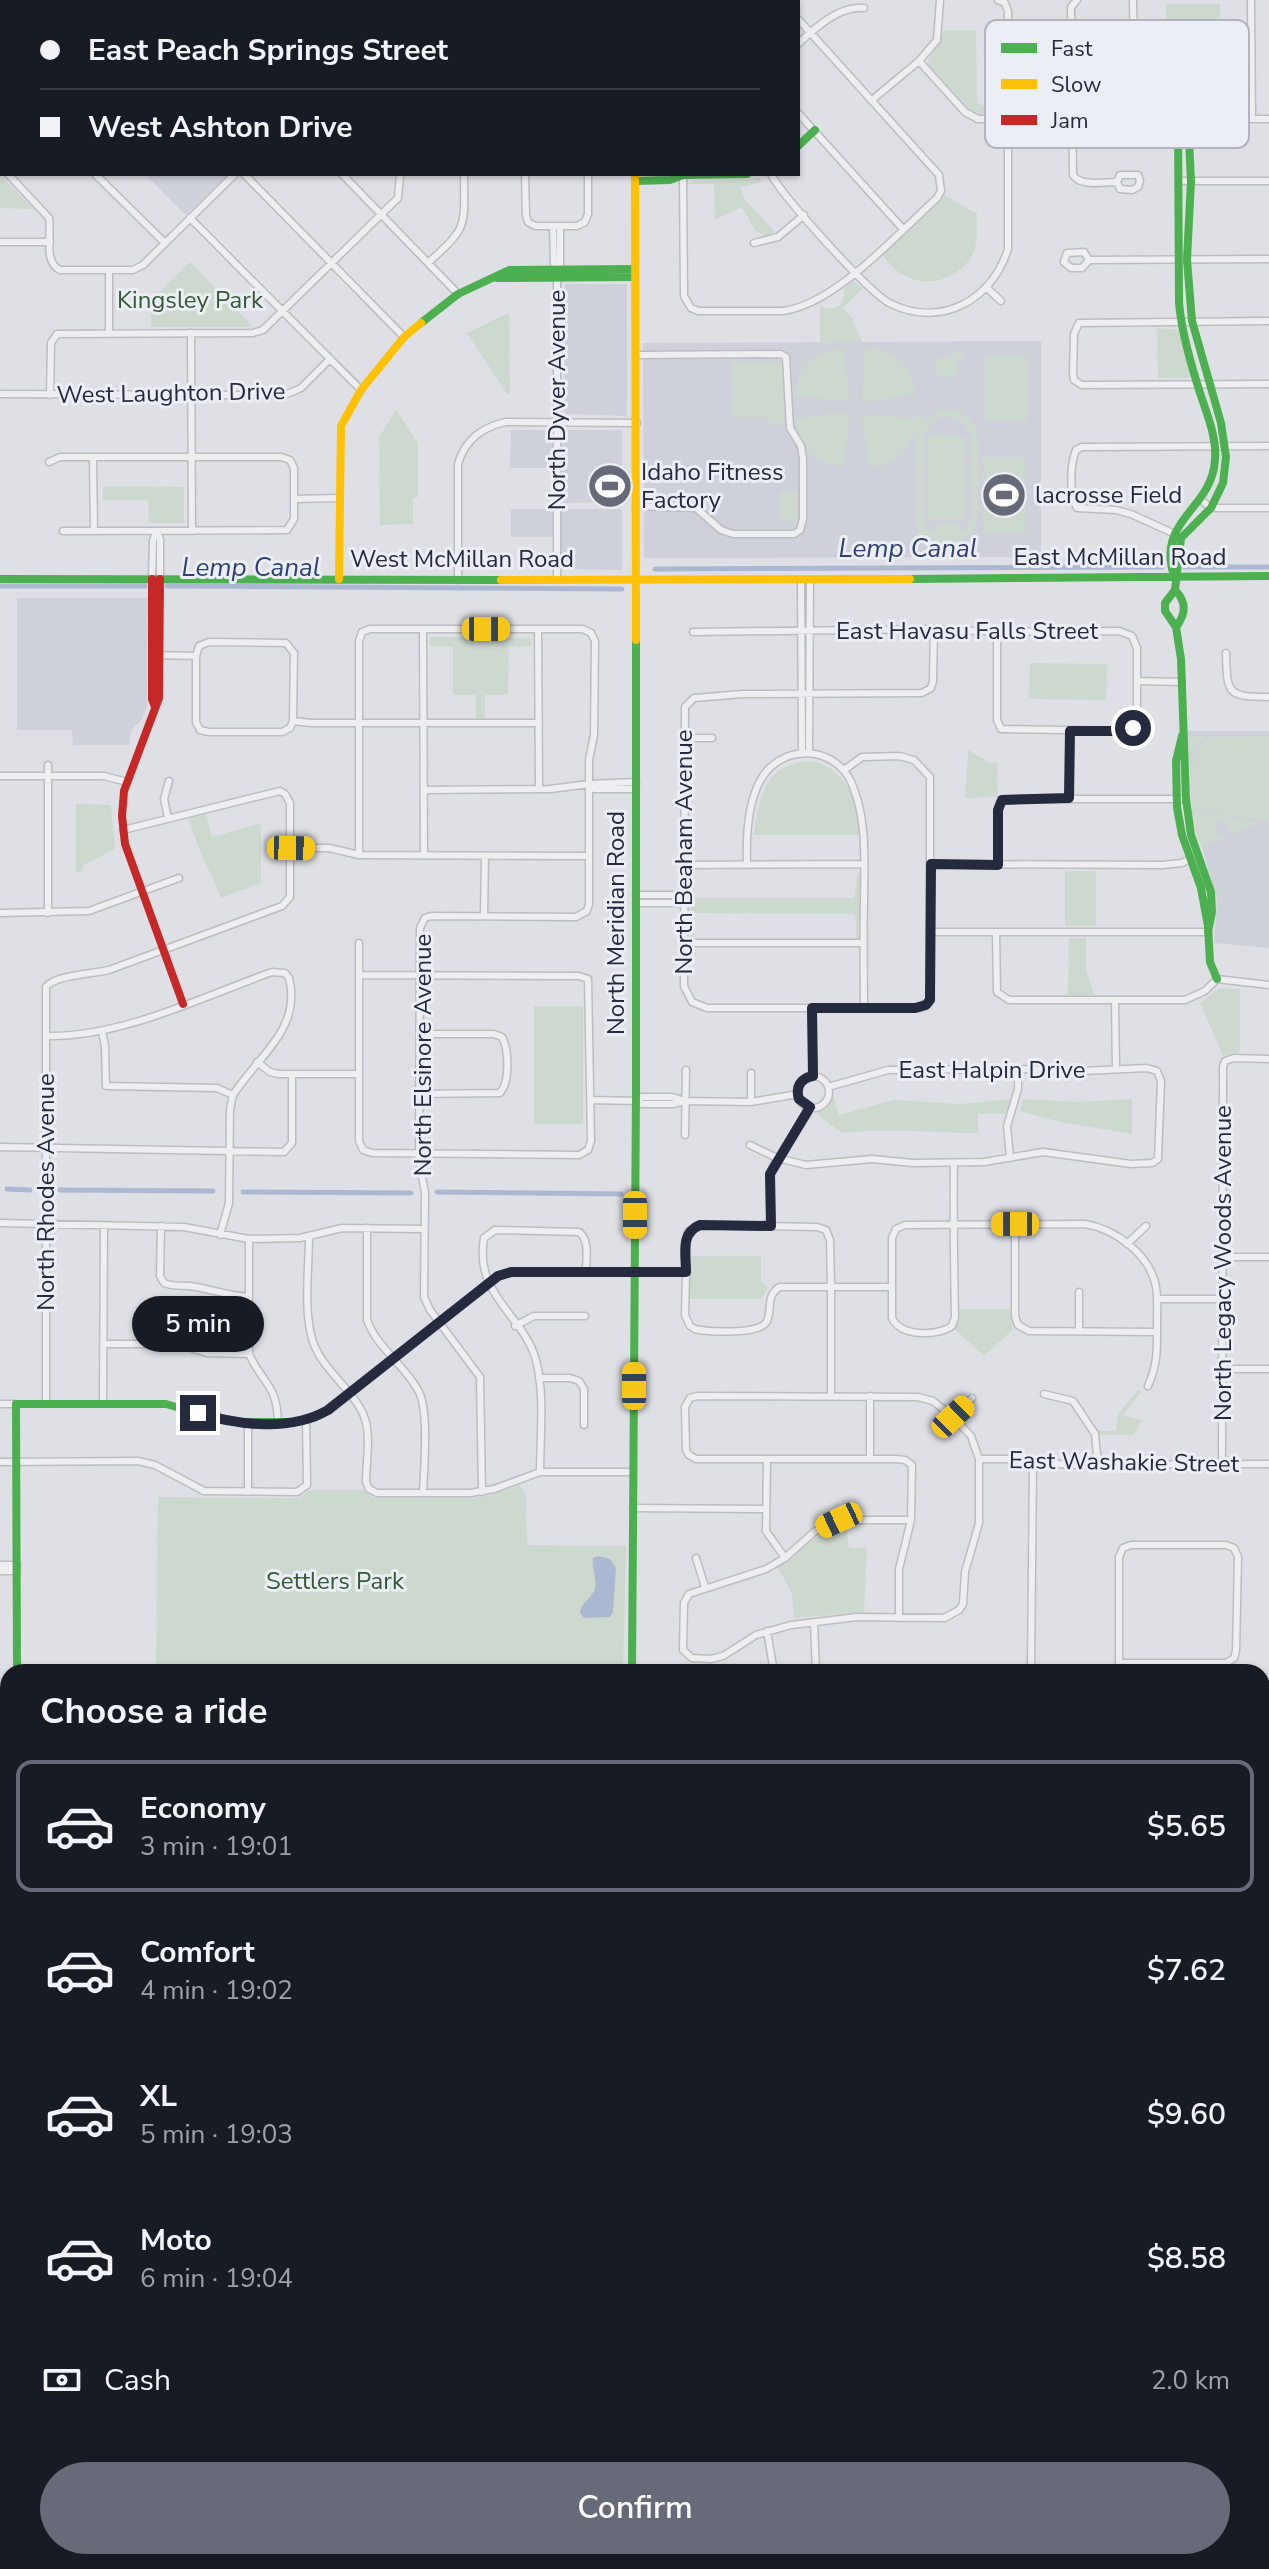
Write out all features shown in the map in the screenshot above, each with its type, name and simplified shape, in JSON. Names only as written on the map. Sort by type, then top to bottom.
[{"type":"street","points":[[872,100],[919,61],[937,40],[940,0]]},
{"type":"street","points":[[1133,0],[1133,20]]},
{"type":"street","points":[[1251,0],[1252,119]]},
{"type":"street","points":[[1071,20],[1071,7],[1076,1]]},
{"type":"street","points":[[1001,2],[1008,11],[1008,20]]},
{"type":"street","points":[[800,42],[811,31],[846,10],[864,8]]},
{"type":"street","points":[[682,176],[684,296],[691,308],[705,311],[796,309],[829,294],[937,198],[942,183],[939,175],[800,21]]},
{"type":"street","points":[[919,61],[969,116],[985,120]]},
{"type":"street","points":[[800,115],[903,229]]},
{"type":"street","points":[[1249,119],[1269,119]]},
{"type":"street","points":[[800,144],[815,130]]},
{"type":"street","points":[[773,176],[879,297],[890,304],[915,310],[939,311],[962,305],[987,288],[1000,270],[1008,249],[1008,148]]},
{"type":"street","points":[[1074,148],[1075,179],[1117,182]]},
{"type":"street","points":[[1176,627],[1184,615],[1185,605],[1175,590],[1177,536],[1213,478],[1215,446],[1182,322],[1176,260],[1179,148]]},
{"type":"street","points":[[1177,536],[1211,508],[1223,483],[1225,446],[1192,321],[1187,260],[1189,148]]},
{"type":"street","points":[[10,176],[45,211],[50,225],[51,261],[60,270],[138,269],[233,176]]},
{"type":"street","points":[[97,176],[165,243]]},
{"type":"street","points":[[246,176],[404,337]]},
{"type":"street","points":[[344,176],[458,294]]},
{"type":"street","points":[[50,395],[51,343],[54,336],[61,332],[253,333],[263,330],[398,198],[400,176]]},
{"type":"street","points":[[429,262],[460,231],[464,215],[464,176]]},
{"type":"street","points":[[525,176],[528,222],[535,226],[577,226],[585,222],[588,214],[588,176]]},
{"type":"street","points":[[635,178],[670,180],[678,176]]},
{"type":"street","name":"North Meridian Road","points":[[632,1664],[637,1101],[635,178]]},
{"type":"street","points":[[1180,181],[1269,181]]},
{"type":"street","points":[[754,243],[778,237],[804,215]]},
{"type":"street","points":[[190,218],[361,390]]},
{"type":"street","name":"North Dyver Avenue","points":[[557,226],[554,264],[557,273],[557,579]]},
{"type":"street","points":[[0,242],[50,242]]},
{"type":"street","points":[[1089,260],[1269,259]]},
{"type":"street","points":[[109,270],[109,332]]},
{"type":"street","points":[[339,579],[341,426],[361,390],[404,337],[458,294],[485,280],[557,273],[635,273]]},
{"type":"street","points":[[987,288],[1001,301]]},
{"type":"street","points":[[1269,321],[1084,322],[1077,326],[1074,334],[1073,373],[1077,383],[1269,384]]},
{"type":"street","points":[[191,333],[192,531]]},
{"type":"street","points":[[636,506],[696,508],[721,530],[733,534],[790,535],[800,530],[803,519],[803,459],[801,446],[789,421],[787,360],[781,354],[637,355]]},
{"type":"street","name":"West Laughton Drive","points":[[0,394],[293,393],[330,359]]},
{"type":"street","points":[[458,580],[458,464],[463,449],[475,435],[492,425],[505,422],[637,423]]},
{"type":"street","points":[[1177,536],[1131,514],[1075,506],[1073,457],[1076,450],[1082,447],[1269,446]]},
{"type":"street","points":[[49,462],[60,457],[281,457],[290,460],[294,468],[294,519],[291,527],[282,531],[63,531]]},
{"type":"street","points":[[93,457],[94,531]]},
{"type":"street","points":[[294,499],[339,498]]},
{"type":"street","points":[[1201,500],[1211,508],[1269,508]]},
{"type":"street","points":[[157,531],[160,540],[156,579],[159,698],[127,782],[123,800],[123,830],[183,1004]]},
{"type":"street","name":"East McMillan Road","points":[[635,579],[1269,576]]},
{"type":"street","name":"West McMillan Road","points":[[0,579],[635,579]]},
{"type":"street","points":[[806,580],[806,752]]},
{"type":"street","points":[[1175,590],[1165,603],[1165,611],[1176,627],[1182,682],[1182,736],[1186,748],[1181,799],[1189,822],[1194,857],[1209,882],[1212,903],[1207,958],[1217,979],[1269,985]]},
{"type":"street","points":[[359,855],[359,641],[362,632],[370,629],[583,629],[591,633],[595,641],[595,730],[589,784],[589,904],[584,914],[576,917],[484,916],[485,856]]},
{"type":"street","points":[[423,629],[424,856]]},
{"type":"street","points":[[538,629],[539,789]]},
{"type":"street","points":[[806,694],[922,693],[931,688],[933,681],[934,629]]},
{"type":"street","name":"East Havasu Falls Street","points":[[693,632],[934,629],[1119,631],[1132,636],[1137,648],[1137,681]]},
{"type":"street","points":[[997,632],[998,726],[1005,730],[1125,731],[1133,728],[1137,719],[1137,681],[1182,682]]},
{"type":"street","points":[[209,642],[282,642],[290,645],[294,653],[293,721],[290,728],[282,732],[200,730],[196,722],[196,656],[199,646],[209,642]]},
{"type":"street","points":[[1226,653],[1227,683],[1232,693],[1242,697],[1269,697]]},
{"type":"street","points":[[156,655],[196,656]]},
{"type":"street","name":"North Beaham Avenue","points":[[806,694],[700,697],[689,701],[684,714],[684,986],[692,1002],[707,1008],[812,1008]]},
{"type":"street","points":[[293,721],[358,724],[539,723]]},
{"type":"street","points":[[1069,798],[1070,731]]},
{"type":"street","points":[[684,738],[712,738]]},
{"type":"street","points":[[747,865],[749,820],[759,783],[776,764],[806,752],[834,761],[844,770],[863,821],[864,1008]]},
{"type":"street","points":[[813,1076],[812,1008],[920,1008],[930,1000],[931,782],[921,765],[905,757],[867,756],[844,770]]},
{"type":"street","points":[[48,765],[48,913]]},
{"type":"street","points":[[0,776],[104,776],[127,782]]},
{"type":"street","points":[[168,818],[164,799],[169,781]]},
{"type":"street","points":[[589,784],[594,789],[636,785]]},
{"type":"street","points":[[424,790],[539,789],[589,784]]},
{"type":"street","points":[[123,830],[273,791],[285,794],[290,803],[291,891],[288,901],[282,906],[163,950]]},
{"type":"street","points":[[998,865],[998,810],[1002,800],[1181,799]]},
{"type":"street","points":[[291,848],[329,848],[359,855],[589,856]]},
{"type":"street","points":[[931,864],[1162,865],[1194,857]]},
{"type":"street","points":[[684,865],[864,864]]},
{"type":"street","points":[[0,913],[89,911],[179,878]]},
{"type":"street","points":[[636,899],[685,899]]},
{"type":"street","name":"North Elsinore Avenue","points":[[482,1492],[480,1377],[430,1310],[424,1297],[425,1193],[419,1153],[419,1094],[420,928],[425,918],[431,916],[484,916]]},
{"type":"street","points":[[932,932],[1208,932]]},
{"type":"street","points":[[996,932],[997,992],[1009,1000],[1185,1000],[1205,991],[1217,979]]},
{"type":"street","points":[[359,943],[359,975],[359,1074],[359,1141],[363,1150],[372,1153],[579,1155],[588,1150],[591,1141],[588,979],[579,976],[359,975]]},
{"type":"street","points":[[684,943],[863,943]]},
{"type":"street","name":"North Rhodes Avenue","points":[[46,1403],[46,992],[50,982],[92,975],[163,950]]},
{"type":"street","points":[[46,1036],[102,1032],[272,972],[285,973],[291,984],[285,1028],[233,1095],[229,1203],[220,1235]]},
{"type":"street","points":[[1115,1001],[1116,1068]]},
{"type":"street","points":[[102,1032],[106,1086],[217,1088],[233,1095]]},
{"type":"street","points":[[419,1094],[495,1094],[503,1090],[506,1084],[506,1045],[502,1037],[494,1034],[420,1034]]},
{"type":"street","name":"North Legacy Woods Avenue","points":[[1222,1465],[1225,1061],[1234,1058],[1269,1059]]},
{"type":"street","points":[[257,1062],[270,1072],[359,1074]]},
{"type":"street","name":"East Halpin Drive","points":[[828,1087],[888,1070],[1082,1071],[1147,1068],[1157,1071],[1161,1081],[1158,1159],[1152,1163],[1131,1164],[1043,1152],[1010,1158]]},
{"type":"street","points":[[750,1145],[777,1158],[806,1165],[872,1159],[954,1163],[1010,1158],[1007,1126],[1018,1089],[1018,1069]]},
{"type":"street","points":[[685,1135],[686,1070]]},
{"type":"street","points":[[751,1073],[751,1102]]},
{"type":"street","points":[[0,1147],[284,1152],[292,1143],[292,1074]]},
{"type":"street","points":[[813,1076],[822,1079],[828,1087],[826,1100],[819,1106],[810,1107],[802,1102],[798,1094],[800,1084],[813,1076]]},
{"type":"street","points":[[590,1100],[637,1101],[642,1097],[672,1097],[685,1101],[751,1102],[798,1094]]},
{"type":"street","points":[[771,1226],[770,1174],[810,1107]]},
{"type":"street","points":[[954,1163],[954,1225],[955,1317],[952,1326],[940,1331],[905,1331],[897,1327],[892,1318],[892,1238],[896,1229],[905,1225],[954,1225],[1015,1224],[1085,1224],[1102,1227],[1127,1244],[1152,1273],[1157,1299],[1157,1365],[1148,1386]]},
{"type":"street","points":[[0,1223],[193,1228],[249,1239],[291,1239],[340,1228],[424,1229]]},
{"type":"street","points":[[1015,1224],[1015,1316],[1018,1325],[1029,1331],[1157,1332]]},
{"type":"street","points":[[831,1396],[831,1288],[830,1240],[826,1230],[817,1227],[700,1225],[690,1229],[686,1238],[685,1315],[690,1326],[700,1330],[755,1330],[767,1321],[768,1299],[779,1287],[831,1288],[892,1287]]},
{"type":"street","points":[[103,1403],[104,1226]]},
{"type":"street","points":[[161,1226],[160,1276],[164,1283],[249,1297]]},
{"type":"street","points":[[1127,1244],[1146,1226]]},
{"type":"street","points":[[367,1228],[367,1320],[423,1401],[423,1493]]},
{"type":"street","points":[[540,1472],[539,1378],[532,1350],[488,1282],[483,1268],[483,1243],[487,1234],[495,1230],[574,1231],[583,1234],[586,1242],[586,1271]]},
{"type":"street","points":[[309,1236],[308,1315],[311,1336],[322,1361],[366,1422],[366,1482],[369,1489],[377,1493],[482,1492],[540,1472],[633,1472]]},
{"type":"street","points":[[249,1239],[249,1354],[255,1369],[273,1390],[278,1423]]},
{"type":"street","points":[[1223,1257],[1269,1257]]},
{"type":"street","points":[[0,1404],[166,1404],[221,1420],[278,1423],[306,1420],[328,1410],[488,1282],[511,1272],[686,1272]]},
{"type":"street","points":[[1079,1292],[1079,1331]]},
{"type":"street","points":[[1157,1299],[1223,1299]]},
{"type":"street","points":[[515,1326],[534,1316],[585,1316]]},
{"type":"street","points":[[104,1344],[178,1344],[207,1353],[249,1354]]},
{"type":"street","points":[[1224,1369],[1269,1369]]},
{"type":"street","points":[[539,1378],[579,1381],[584,1389],[584,1425]]},
{"type":"street","points":[[1044,1394],[1073,1401],[1095,1434],[1098,1465]]},
{"type":"street","points":[[870,1396],[870,1459]]},
{"type":"street","points":[[899,1618],[899,1569],[911,1520],[912,1465],[905,1460],[870,1459],[696,1459],[686,1450],[685,1407],[690,1398],[870,1396],[926,1399],[953,1417],[971,1436],[979,1459],[979,1523],[965,1572],[963,1604],[959,1610],[944,1618],[899,1618],[857,1617],[814,1622],[756,1635],[723,1656],[711,1659],[686,1656],[683,1650],[684,1603],[689,1594],[766,1569],[785,1558],[814,1532],[839,1520],[911,1520]]},
{"type":"street","points":[[953,1417],[972,1398]]},
{"type":"street","points":[[16,1404],[17,1664]]},
{"type":"street","points":[[0,1462],[138,1461],[155,1465],[204,1491],[297,1492],[304,1489],[308,1480],[306,1420]]},
{"type":"street","points":[[248,1422],[248,1492]]},
{"type":"street","points":[[767,1459],[766,1531],[785,1558]]},
{"type":"street","name":"East Washakie Street","points":[[979,1459],[1033,1460],[1067,1465],[1269,1464]]},
{"type":"street","points":[[1031,1664],[1033,1460]]},
{"type":"street","points":[[633,1508],[766,1509]]},
{"type":"street","points":[[1131,1545],[1226,1545],[1234,1548],[1238,1557],[1234,1658],[1226,1663],[1119,1663],[1119,1557],[1123,1548],[1131,1545]]},
{"type":"street","points":[[696,1558],[705,1587]]},
{"type":"street","points":[[0,1568],[17,1568]]},
{"type":"street","points":[[814,1622],[816,1664]]},
{"type":"street","points":[[767,1631],[773,1664]]},
{"type":"street","points":[[0,2310],[0,2334]]},
{"type":"shaded area","points":[[147,176],[226,176],[186,215]]},
{"type":"shaded area","points":[[565,284],[627,284],[627,416],[564,414]]},
{"type":"shaded area","points":[[1041,341],[1041,557],[644,558],[643,343]]},
{"type":"shaded area","points":[[511,430],[622,430],[622,502],[561,503],[561,468],[510,468]]},
{"type":"shaded area","points":[[511,509],[622,509],[622,570],[554,569],[554,537],[511,537]]},
{"type":"shaded area","points":[[17,598],[148,598],[147,706],[142,719],[131,730],[129,745],[73,745],[72,730],[17,730]]},
{"type":"shaded area","points":[[1188,731],[1269,731],[1269,948],[1214,943],[1217,899],[1192,814]]},
{"type":"green space","points":[[1166,4],[1220,4],[1220,20],[1166,20]]},
{"type":"green space","points":[[944,30],[976,30],[977,102],[985,105],[985,114],[972,113],[927,63]]},
{"type":"green space","points":[[1,176],[34,209],[0,208]]},
{"type":"green space","points":[[760,178],[762,182],[741,187],[744,198],[773,230],[774,233],[766,236],[756,231],[740,208],[715,219],[714,184],[688,184],[692,181]]},
{"type":"green space","points":[[945,195],[977,214],[974,251],[954,274],[935,281],[914,280],[895,269],[882,254]]},
{"type":"green space","name":"Kingsley Park","points":[[190,262],[253,327],[151,327],[150,301]]},
{"type":"green space","points":[[853,281],[863,288],[843,308],[852,318],[862,342],[820,342],[820,306],[830,309],[838,306],[844,289]]},
{"type":"green space","points":[[509,313],[510,394],[507,394],[467,333]]},
{"type":"green space","points":[[1157,328],[1181,330],[1193,375],[1189,378],[1158,378]]},
{"type":"green space","points":[[843,348],[849,397],[844,401],[796,396],[799,377],[809,362],[824,352]]},
{"type":"green space","points":[[874,348],[897,358],[911,377],[915,394],[866,402],[862,398],[865,349]]},
{"type":"green space","points":[[954,350],[963,354],[963,359],[956,360],[957,375],[948,378],[938,376],[935,366],[938,357],[953,356]]},
{"type":"green space","name":"lacrosse Field","points":[[985,356],[1027,356],[1027,421],[985,420]]},
{"type":"green space","points":[[731,364],[783,364],[782,424],[770,424],[767,417],[731,415]]},
{"type":"green space","points":[[948,409],[966,416],[974,426],[978,444],[977,518],[964,541],[949,546],[932,542],[924,536],[917,539],[916,431],[898,456],[885,464],[869,468],[862,419],[866,415],[915,419],[916,416],[923,416],[924,420],[937,411]],"holes":[[[949,416],[964,424],[970,435],[971,516],[962,534],[958,524],[936,524],[932,534],[923,516],[924,435],[933,421]]]},
{"type":"green space","points":[[396,410],[418,443],[418,497],[413,498],[413,524],[380,525],[379,437]]},
{"type":"green space","points":[[845,413],[849,418],[844,466],[817,459],[805,446],[797,429],[796,419]]},
{"type":"green space","points":[[928,436],[965,436],[965,519],[928,519]]},
{"type":"green space","name":"lacrosse Field","points":[[983,457],[1025,457],[1025,533],[984,533]]},
{"type":"green space","points":[[103,486],[184,487],[184,523],[149,523],[148,500],[103,500]]},
{"type":"green space","points":[[779,491],[797,491],[797,521],[779,521]]},
{"type":"green space","points":[[430,637],[531,638],[531,646],[509,647],[508,695],[485,695],[485,720],[476,720],[476,695],[453,695],[453,647],[430,646]]},
{"type":"green space","points":[[1030,663],[1107,664],[1106,700],[1029,699]]},
{"type":"green space","points":[[1205,736],[1196,748],[1200,813],[1261,822],[1232,835],[1222,820],[1214,822],[1218,837],[1229,836],[1202,847],[1192,807],[1189,737]]},
{"type":"green space","points":[[1269,736],[1269,821],[1203,812],[1200,807],[1198,748],[1208,737]]},
{"type":"green space","points":[[968,750],[992,764],[997,762],[998,797],[965,798]]},
{"type":"green space","points":[[808,761],[831,769],[848,787],[857,811],[860,835],[753,835],[762,796],[772,777],[781,769]]},
{"type":"green space","points":[[76,804],[111,805],[115,849],[84,865],[80,873],[76,872]]},
{"type":"green space","points":[[206,814],[212,837],[261,823],[261,883],[221,898],[189,818]]},
{"type":"green space","points":[[694,871],[695,895],[698,898],[854,898],[858,872],[861,875],[861,937],[856,940],[854,914],[695,913],[693,940],[690,937],[690,874]]},
{"type":"green space","points":[[1065,871],[1096,871],[1096,926],[1065,926]]},
{"type":"green space","points":[[1069,938],[1086,938],[1086,970],[1094,995],[1068,995]]},
{"type":"green space","points":[[1220,988],[1240,989],[1240,1052],[1223,1056],[1200,1003]]},
{"type":"green space","points":[[534,1006],[583,1006],[583,1124],[534,1124]]},
{"type":"green space","points":[[832,1092],[839,1115],[894,1100],[960,1104],[1012,1099],[1007,1114],[978,1114],[978,1133],[842,1133],[818,1115],[818,1110],[829,1103]]},
{"type":"green space","points":[[1023,1099],[1079,1102],[1132,1099],[1132,1134],[1060,1122],[1020,1111]]},
{"type":"green space","points":[[690,1256],[761,1256],[761,1282],[768,1287],[762,1299],[690,1299]]},
{"type":"green space","points":[[959,1309],[1009,1309],[1013,1329],[984,1356],[955,1329]]},
{"type":"green space","points":[[1138,1390],[1141,1392],[1123,1416],[1142,1420],[1133,1435],[1099,1435],[1097,1431],[1116,1431],[1119,1413]]},
{"type":"green space","name":"Settlers Park","points":[[519,1485],[526,1493],[527,1545],[626,1546],[623,1664],[156,1664],[158,1497],[299,1498],[310,1490],[363,1490],[374,1498],[470,1498],[492,1495]]},
{"type":"green space","points":[[846,1525],[849,1548],[867,1548],[864,1612],[794,1618],[792,1593],[778,1568],[817,1537]]},
{"type":"water","points":[[593,1558],[610,1559],[616,1568],[613,1612],[610,1617],[584,1618],[580,1613],[595,1587]]},
{"type":"waterway","name":"Lemp Canal","points":[[655,569],[1162,567]]},
{"type":"waterway","name":"Lemp Canal","points":[[1185,567],[1269,567]]},
{"type":"waterway","name":"Lemp Canal","points":[[0,586],[145,586]]},
{"type":"waterway","name":"Lemp Canal","points":[[167,586],[622,589]]},
{"type":"waterway","points":[[7,1189],[30,1190]]},
{"type":"waterway","points":[[60,1190],[213,1191]]},
{"type":"waterway","points":[[243,1192],[411,1193]]},
{"type":"waterway","points":[[437,1192],[621,1194]]},
{"type":"traffic: fast","points":[[800,144],[815,130]]},
{"type":"traffic: fast","points":[[1174,576],[1170,557],[1172,541],[1178,527],[1205,491],[1215,460],[1211,426],[1187,349],[1179,303],[1178,148]]},
{"type":"traffic: fast","points":[[1189,148],[1187,260],[1192,321],[1221,423],[1226,457],[1223,483],[1211,508],[1181,538],[1175,590],[1165,603],[1165,611],[1176,627],[1181,659],[1186,799],[1191,835],[1211,892],[1212,912],[1208,932]]},
{"type":"traffic: fast","points":[[635,181],[670,180],[680,176]]},
{"type":"traffic: fast","points":[[421,323],[458,294],[509,270],[635,269]]},
{"type":"traffic: fast","points":[[497,278],[635,277]]},
{"type":"traffic: fast","points":[[910,579],[1269,576]]},
{"type":"traffic: fast","points":[[0,579],[501,580]]},
{"type":"traffic: fast","points":[[1175,590],[1184,608],[1176,627]]},
{"type":"traffic: fast","points":[[632,1664],[636,640]]},
{"type":"traffic: fast","points":[[1182,736],[1176,761],[1177,807],[1182,835],[1201,888],[1210,962],[1217,979]]},
{"type":"traffic: fast","points":[[17,1664],[16,1404],[166,1404],[221,1420],[296,1422],[328,1410],[498,1276],[511,1272],[635,1272]]},
{"type":"traffic: slow","points":[[635,176],[636,640]]},
{"type":"traffic: slow","points":[[339,579],[341,426],[361,390],[404,337],[421,323]]},
{"type":"traffic: slow","points":[[501,580],[910,579]]},
{"type":"traffic: jam","points":[[152,579],[152,699],[155,707]]},
{"type":"traffic: jam","points":[[160,579],[159,698],[124,791],[122,816],[125,844],[183,1004]]},
{"type":"place","name":"Idaho Fitness Factory","points":[[610,486]]},
{"type":"place","name":"lacrosse Field","points":[[1004,495]]},
{"type":"route","points":[[198,1413],[230,1422],[296,1422],[316,1417],[498,1276],[511,1272],[686,1272],[686,1238],[690,1229],[700,1225],[771,1226],[770,1174],[810,1107],[799,1099],[798,1089],[803,1080],[813,1076],[812,1008],[920,1008],[926,1005],[930,1000],[931,864],[998,865],[998,810],[1002,800],[1069,798],[1070,731],[1125,731],[1133,728]]}]
